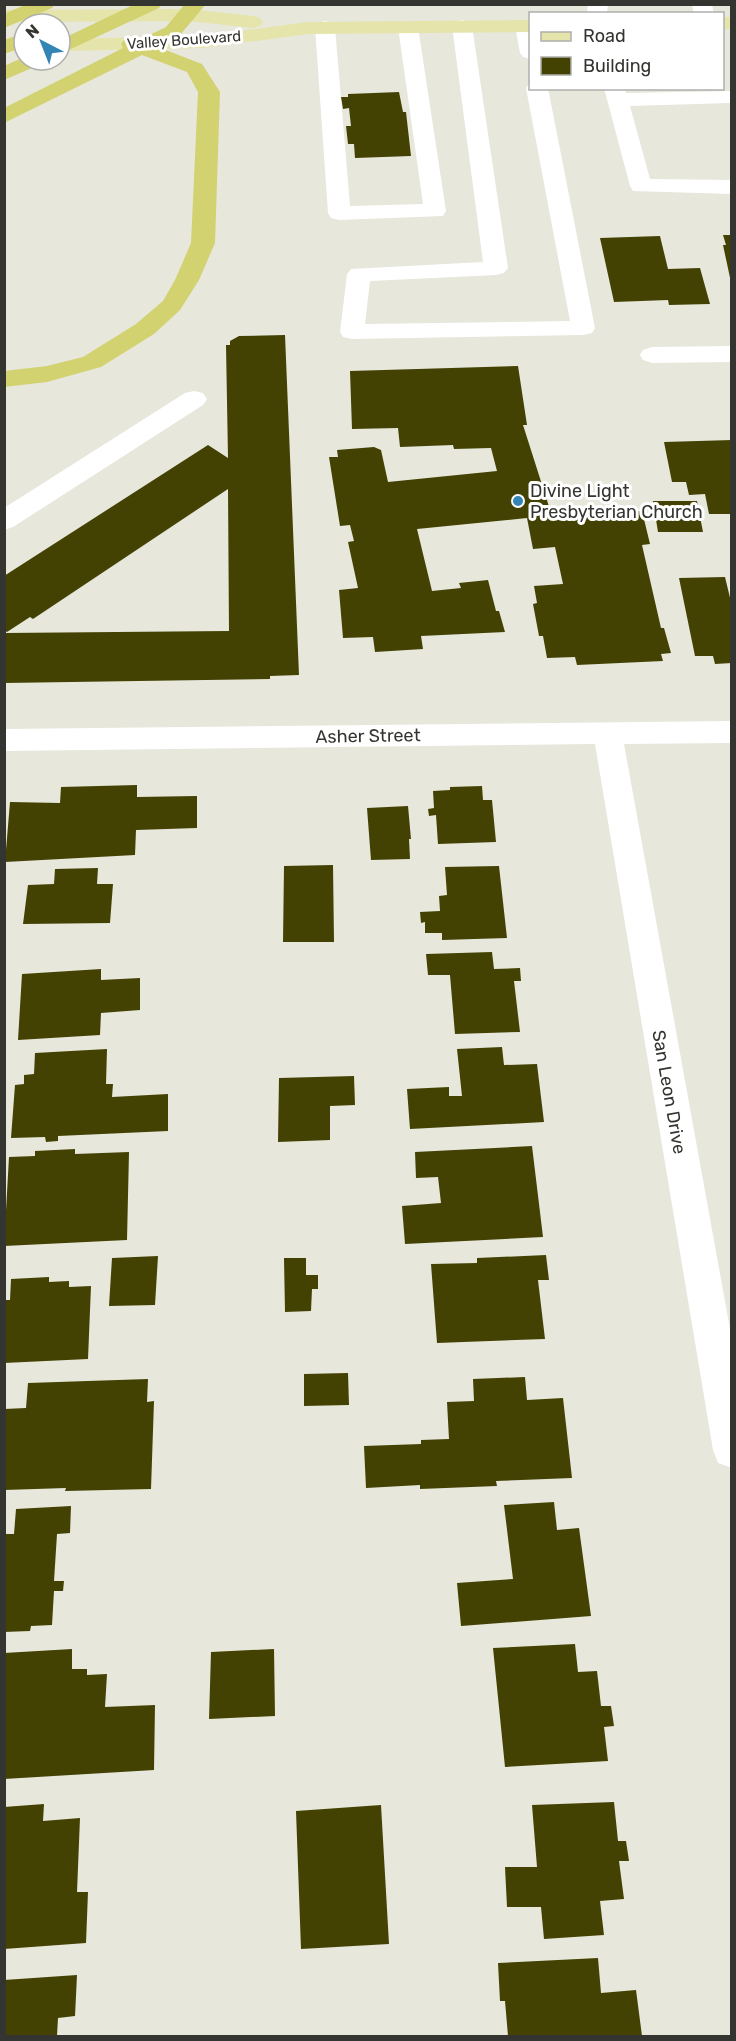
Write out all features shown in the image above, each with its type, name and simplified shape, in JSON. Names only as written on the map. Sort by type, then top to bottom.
[{"type":"highway","points":[[4,22],[45,4]]},
{"type":"highway","points":[[72,17],[100,4]]},
{"type":"highway","points":[[72,41],[152,4]]},
{"type":"highway","points":[[4,117],[173,31],[196,4]]},
{"type":"highway","points":[[4,379],[47,374],[93,362],[145,329],[172,305],[187,280],[202,243],[209,92],[195,68],[131,44]]},
{"type":"main road","name":"Valley Boulevard","points":[[4,16],[189,15],[317,28]]},
{"type":"main road","name":"Valley Boulevard","points":[[72,46],[202,42],[317,28],[522,26]]},
{"type":"street","points":[[510,4],[522,26],[529,47]]},
{"type":"street","points":[[462,26],[496,268],[359,274],[352,332],[583,328],[537,90]]},
{"type":"street","points":[[317,28],[339,213],[435,211],[408,27]]},
{"type":"street","points":[[724,78],[731,101],[616,94],[641,186],[732,187]]},
{"type":"street","points":[[652,355],[732,354]]},
{"type":"street","points":[[4,521],[194,399]]},
{"type":"street","name":"Asher Street","points":[[4,740],[732,732]]},
{"type":"street","name":"San Leon Drive","points":[[608,734],[732,1450]]},
{"type":"building","points":[[399,92],[403,112],[406,112],[411,156],[355,158],[354,144],[348,144],[346,126],[351,126],[349,108],[343,109],[341,97],[348,97],[348,94]]},
{"type":"building","points":[[723,235],[732,235],[732,287],[723,245],[726,245]]},
{"type":"building","points":[[660,236],[668,269],[700,268],[710,304],[669,305],[668,300],[614,302],[600,238]]},
{"type":"building","points":[[285,335],[299,675],[270,676],[270,679],[4,683],[4,633],[229,631],[228,489],[33,619],[30,617],[7,632],[4,630],[4,576],[208,445],[228,458],[226,345],[230,345],[230,341],[239,336]]},
{"type":"building","points":[[518,366],[527,425],[523,425],[552,516],[642,511],[650,544],[642,545],[661,628],[664,628],[671,653],[661,654],[663,661],[577,665],[575,657],[547,658],[543,636],[539,636],[533,604],[537,603],[534,586],[563,584],[555,547],[533,549],[527,518],[417,529],[432,591],[461,588],[459,583],[488,580],[496,611],[499,611],[505,632],[421,636],[423,649],[375,652],[373,637],[343,638],[339,590],[358,588],[348,542],[354,541],[350,525],[340,526],[329,457],[338,457],[337,450],[374,447],[381,450],[388,482],[497,471],[491,448],[454,449],[453,445],[400,447],[398,428],[352,429],[350,371]]},
{"type":"building","points":[[732,440],[732,514],[709,514],[705,494],[689,495],[686,482],[672,482],[664,442]]},
{"type":"building","points":[[653,501],[697,501],[703,532],[658,532]]},
{"type":"building","points":[[725,577],[732,606],[732,663],[715,664],[713,656],[695,656],[679,578]]},
{"type":"building","points":[[137,785],[137,797],[197,796],[197,828],[136,830],[135,855],[5,862],[10,802],[60,803],[61,787]]},
{"type":"building","points":[[482,786],[483,800],[492,800],[496,842],[438,844],[436,815],[429,816],[428,809],[434,808],[433,791],[450,790],[450,787]]},
{"type":"building","points":[[408,806],[410,859],[371,860],[367,808]]},
{"type":"building","points":[[333,865],[334,942],[283,942],[284,866]]},
{"type":"building","points":[[499,866],[507,938],[442,940],[442,933],[425,933],[425,922],[421,923],[420,912],[440,911],[439,896],[447,895],[445,867]]},
{"type":"building","points":[[98,868],[97,884],[113,884],[110,923],[23,924],[28,885],[54,884],[55,869]]},
{"type":"building","points":[[492,952],[494,969],[520,968],[521,981],[514,981],[520,1032],[455,1034],[450,975],[428,975],[426,954]]},
{"type":"building","points":[[101,969],[101,980],[140,978],[140,1010],[101,1013],[100,1035],[18,1040],[22,974]]},
{"type":"building","points":[[502,1047],[504,1065],[537,1064],[544,1122],[410,1129],[407,1089],[449,1087],[449,1096],[462,1096],[457,1049]]},
{"type":"building","points":[[107,1049],[106,1084],[113,1084],[112,1097],[168,1094],[168,1131],[58,1136],[58,1141],[46,1142],[45,1137],[11,1138],[15,1085],[24,1084],[24,1075],[34,1074],[35,1053]]},
{"type":"building","points":[[354,1076],[355,1105],[330,1106],[330,1140],[278,1142],[279,1078]]},
{"type":"building","points":[[532,1146],[543,1237],[405,1244],[402,1206],[441,1203],[438,1177],[416,1178],[415,1152]]},
{"type":"building","points":[[75,1149],[75,1154],[129,1152],[127,1240],[4,1246],[9,1157],[35,1156],[35,1151]]},
{"type":"building","points":[[546,1255],[549,1280],[538,1280],[545,1339],[437,1343],[431,1264],[477,1263],[477,1258]]},
{"type":"building","points":[[158,1256],[155,1305],[109,1306],[112,1258]]},
{"type":"building","points":[[284,1258],[306,1258],[306,1275],[318,1275],[318,1289],[312,1289],[311,1311],[285,1312]]},
{"type":"building","points":[[49,1277],[49,1282],[69,1281],[69,1287],[91,1286],[88,1359],[4,1363],[4,1300],[10,1300],[11,1279]]},
{"type":"building","points":[[348,1373],[349,1405],[304,1406],[304,1374]]},
{"type":"building","points":[[525,1377],[527,1400],[563,1398],[572,1478],[496,1481],[497,1486],[420,1489],[420,1485],[366,1488],[364,1446],[421,1444],[421,1440],[449,1439],[447,1402],[474,1401],[473,1379]]},
{"type":"building","points":[[148,1379],[147,1402],[154,1401],[151,1489],[4,1490],[4,1409],[26,1408],[28,1383]]},
{"type":"building","points":[[554,1502],[557,1530],[579,1528],[591,1616],[461,1626],[457,1583],[513,1579],[504,1505]]},
{"type":"building","points":[[71,1506],[70,1533],[57,1534],[54,1581],[64,1581],[63,1591],[54,1591],[52,1625],[31,1626],[30,1631],[4,1632],[4,1534],[14,1534],[16,1509]]},
{"type":"building","points":[[575,1644],[578,1672],[597,1671],[601,1706],[611,1706],[614,1726],[604,1727],[608,1761],[505,1767],[493,1648]]},
{"type":"building","points":[[72,1649],[72,1669],[87,1669],[87,1675],[107,1674],[105,1707],[155,1705],[154,1770],[4,1779],[4,1653]]},
{"type":"building","points":[[274,1649],[275,1716],[209,1719],[211,1652]]},
{"type":"building","points":[[614,1802],[618,1841],[626,1841],[629,1861],[619,1861],[624,1899],[600,1901],[604,1935],[544,1939],[541,1907],[507,1907],[505,1867],[537,1867],[532,1805]]},
{"type":"building","points":[[44,1804],[43,1821],[80,1818],[77,1892],[88,1892],[86,1943],[4,1949],[4,1807]]},
{"type":"building","points":[[381,1805],[389,1944],[301,1949],[296,1811]]},
{"type":"building","points":[[598,1958],[601,1993],[636,1990],[642,2036],[508,2036],[505,2001],[500,2001],[498,1963]]},
{"type":"building","points":[[77,1975],[75,2016],[58,2018],[57,2036],[4,2036],[4,1980]]},
{"type":"place","name":"Divine Light Presbyterian Church","points":[[518,501]]}]
